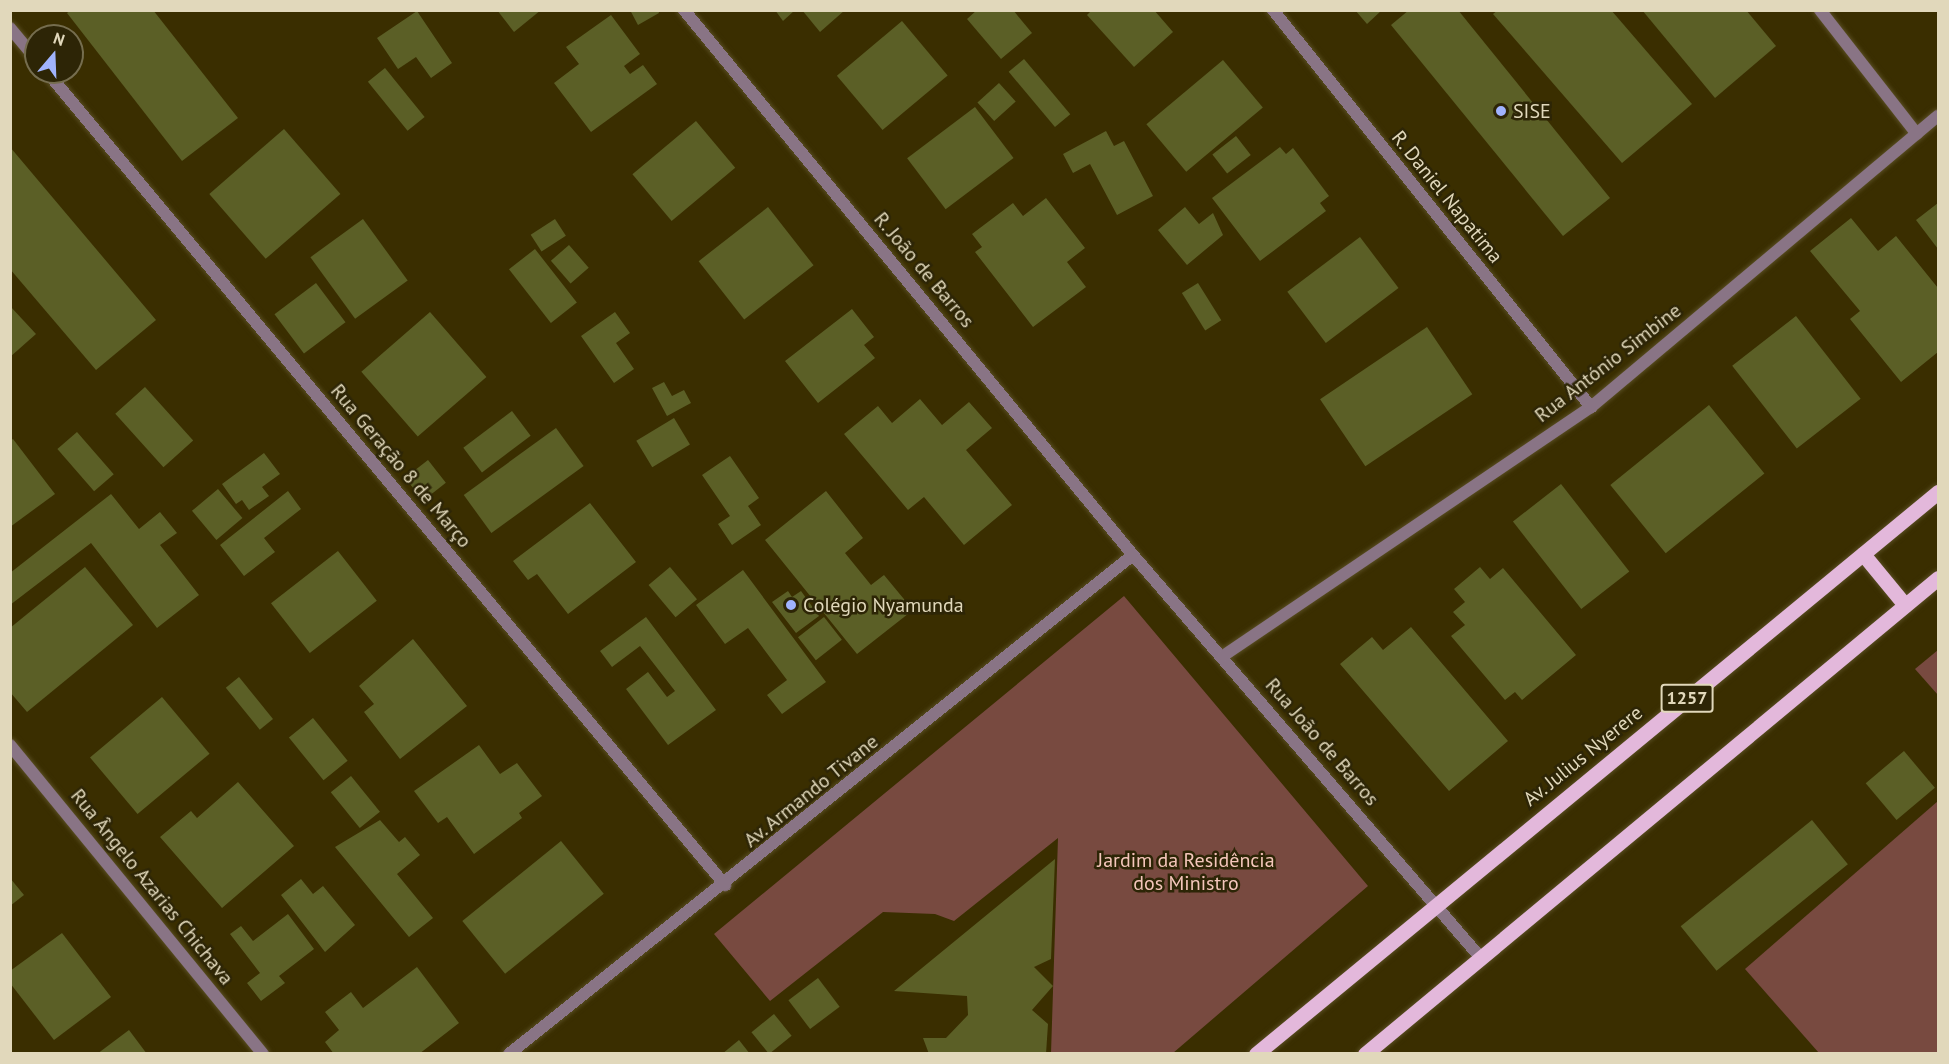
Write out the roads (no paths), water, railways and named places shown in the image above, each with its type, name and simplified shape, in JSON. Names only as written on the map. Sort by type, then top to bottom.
[{"type":"main road","name":"Av. Julius Nyerere","points":[[1256,1053],[1938,492]]},
{"type":"main road","points":[[1863,554],[1905,605]]},
{"type":"main road","points":[[1365,1053],[1938,578]]},
{"type":"street","name":"R. João de Barros","points":[[684,10],[1133,555]]},
{"type":"street","name":"R. Daniel Napatima","points":[[1273,10],[1591,407]]},
{"type":"street","points":[[1820,10],[1917,134]]},
{"type":"street","points":[[10,28],[24,45]]},
{"type":"street","name":"Rua Geração 8 de Março","points":[[57,84],[725,885]]},
{"type":"street","name":"Rua António Simbine","points":[[1223,656],[1591,407],[1938,116]]},
{"type":"street","name":"Rua João de Barros","points":[[1133,555],[1223,656],[1480,957]]},
{"type":"street","name":"Av. Armando Tivane","points":[[509,1053],[725,885],[1133,555]]},
{"type":"street","name":"Rua Ângelo Azarias Chichava","points":[[10,745],[263,1053]]},
{"type":"place","name":"SISE","points":[[1501,111]]},
{"type":"place","name":"Colégio Nyamunda","points":[[791,605]]},
{"type":"park label","name":"Jardim da Residência dos Ministro","points":[[1186,872]]}]
